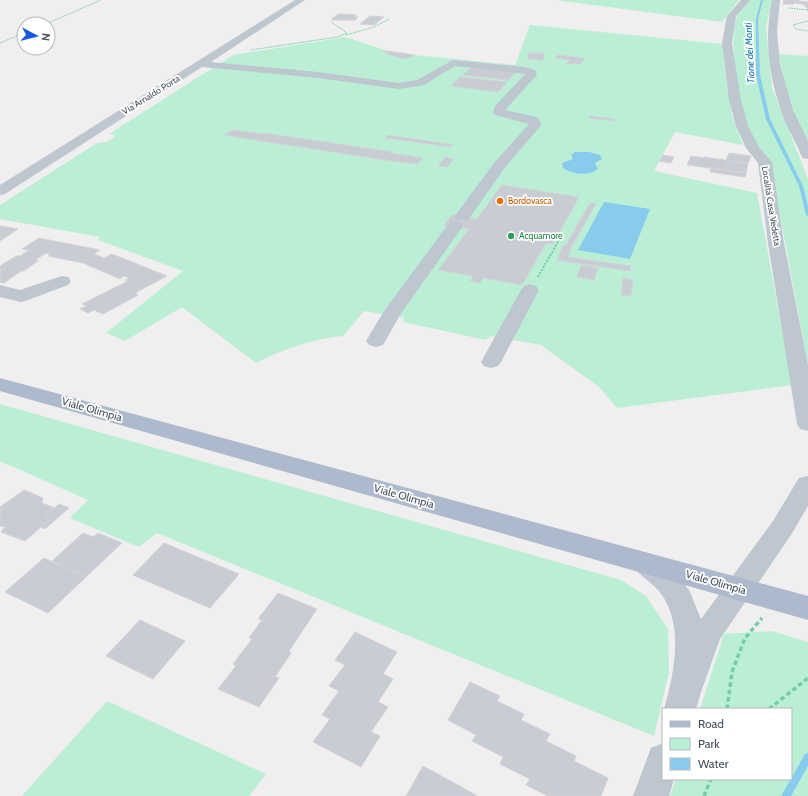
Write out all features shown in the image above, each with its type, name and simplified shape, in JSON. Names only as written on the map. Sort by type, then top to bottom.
[{"type":"main road","name":"Viale Olimpia","points":[[0,384],[808,608]]},
{"type":"street","name":"Via Arnaldo Porta","points":[[0,191],[301,0]]},
{"type":"street","name":"Località Casa Vedetta","points":[[746,0],[732,16],[726,43],[735,100],[742,126],[753,148],[764,162],[776,243],[808,424]]},
{"type":"street","points":[[776,0],[770,35],[780,92],[793,126],[808,155]]},
{"type":"street","points":[[201,64],[311,74],[399,86],[420,83],[453,63],[525,70],[531,72],[531,75],[498,109],[499,112],[504,115],[533,120],[536,124],[499,166],[391,315],[376,341]]},
{"type":"street","points":[[0,291],[21,296],[62,281]]},
{"type":"street","points":[[491,362],[530,290]]},
{"type":"street","points":[[683,699],[707,634],[782,528],[808,484]]},
{"type":"street","points":[[644,562],[664,578],[672,588],[685,615],[689,637],[689,661],[683,699]]},
{"type":"street","points":[[651,796],[662,762]]},
{"type":"path","points":[[56,20],[101,0]]},
{"type":"path","points":[[246,51],[345,35],[374,27],[389,19]]},
{"type":"path","points":[[808,21],[793,25],[796,28],[808,30]]},
{"type":"path","points":[[331,22],[333,25],[347,33],[345,35]]},
{"type":"path","points":[[0,43],[16,36]]},
{"type":"path","points":[[530,290],[559,240],[556,239]]},
{"type":"path","points":[[727,708],[732,672],[745,638],[762,618]]},
{"type":"path","points":[[770,708],[808,678]]},
{"type":"path","points":[[704,796],[711,780]]},
{"type":"green space","points":[[555,0],[739,0],[722,22]]},
{"type":"green space","points":[[750,0],[772,0],[766,28],[772,88],[808,179],[808,365],[770,161],[751,134],[747,124],[735,69],[735,24],[739,12]]},
{"type":"green space","points":[[530,25],[723,44],[725,72],[732,115],[743,145],[675,132],[654,171],[757,193],[792,385],[617,408],[599,387],[541,345],[491,336],[486,340],[403,322],[404,318],[364,311],[343,336],[320,339],[298,345],[256,363],[182,307],[125,341],[106,333],[183,271],[98,240],[100,237],[0,219],[0,205],[97,143],[112,139],[116,135],[109,134],[233,55],[345,37],[394,53],[515,65]]},
{"type":"green space","points":[[779,54],[808,56],[808,146],[790,101]]},
{"type":"green space","points":[[0,404],[621,580],[646,596],[668,629],[669,672],[654,736],[157,533],[139,547],[70,518],[88,500],[0,461]]},
{"type":"green space","points":[[772,631],[808,642],[808,796],[670,796],[676,780],[792,780],[792,708],[700,708],[724,634]]},
{"type":"green space","points":[[107,701],[266,774],[249,796],[22,796]]},
{"type":"water","points":[[575,152],[589,152],[600,155],[602,159],[595,163],[598,169],[594,172],[580,174],[563,168],[562,163],[573,159],[571,155]]},
{"type":"water","points":[[604,202],[650,209],[630,259],[578,250]]},
{"type":"building","points":[[784,0],[799,1],[794,1],[794,4],[783,4]]},
{"type":"building","points":[[794,1],[808,2],[808,9],[803,4],[794,3]]},
{"type":"building","points":[[338,14],[342,14],[338,18],[355,20],[331,20]]},
{"type":"building","points":[[342,14],[356,15],[354,17],[358,17],[355,20],[338,18]]},
{"type":"building","points":[[370,16],[384,17],[374,25],[360,24]]},
{"type":"building","points":[[384,51],[415,55],[405,59],[386,54],[388,53]]},
{"type":"building","points":[[529,53],[544,53],[543,60],[528,59]]},
{"type":"building","points":[[558,55],[585,59],[580,64],[566,64],[570,60],[555,58]]},
{"type":"building","points":[[472,67],[516,72],[508,80],[463,75]]},
{"type":"building","points":[[460,77],[507,82],[498,92],[451,86]]},
{"type":"building","points":[[590,116],[615,119],[614,121],[596,119],[589,118]]},
{"type":"building","points":[[233,130],[263,134],[255,140],[225,135]]},
{"type":"building","points":[[264,133],[393,152],[385,160],[255,140]]},
{"type":"building","points":[[388,135],[453,145],[451,147],[385,138]]},
{"type":"building","points":[[392,153],[423,158],[417,164],[385,160]]},
{"type":"building","points":[[729,153],[751,156],[748,163],[726,160]]},
{"type":"building","points":[[663,155],[674,157],[671,163],[659,161]]},
{"type":"building","points":[[691,156],[730,161],[726,170],[687,165]]},
{"type":"building","points":[[445,157],[454,159],[447,167],[438,166]]},
{"type":"building","points":[[730,161],[748,163],[746,173],[726,170]]},
{"type":"building","points":[[711,168],[746,173],[745,177],[710,172]]},
{"type":"building","name":"Acquamore","points":[[502,185],[579,197],[553,244],[546,243],[522,285],[483,278],[480,283],[470,281],[473,276],[438,270],[469,229],[444,225],[452,215],[477,219]]},
{"type":"building","points":[[590,203],[596,204],[572,246],[566,245]]},
{"type":"building","points":[[0,226],[18,229],[0,241]]},
{"type":"building","points":[[39,238],[100,250],[94,254],[104,258],[112,254],[167,276],[135,293],[138,295],[103,314],[94,310],[88,313],[80,309],[87,306],[82,304],[128,281],[125,280],[129,278],[124,276],[120,279],[83,263],[48,256],[51,254],[46,253],[35,260],[39,260],[24,271],[21,271],[4,283],[0,282],[0,266],[29,250],[22,249]]},
{"type":"building","points":[[563,245],[572,246],[568,257],[631,266],[630,271],[557,260]]},
{"type":"building","points":[[581,265],[598,268],[594,280],[577,277]]},
{"type":"building","points":[[623,278],[633,280],[631,296],[621,295]]},
{"type":"building","points":[[24,490],[43,498],[42,503],[55,508],[44,518],[49,520],[25,541],[1,532],[5,527],[0,526],[0,507]]},
{"type":"building","points":[[59,504],[69,508],[45,529],[41,527],[49,520],[44,518]]},
{"type":"building","points":[[83,533],[93,537],[98,533],[122,543],[86,577],[52,561]]},
{"type":"building","points":[[164,543],[239,574],[210,608],[133,575]]},
{"type":"building","points":[[44,558],[86,577],[48,613],[5,592]]},
{"type":"building","points":[[278,593],[317,609],[289,651],[291,653],[275,677],[279,678],[259,707],[218,689],[236,666],[233,664],[252,639],[249,638],[262,620],[258,619]]},
{"type":"building","points":[[140,620],[185,641],[153,679],[106,656]]},
{"type":"building","points":[[355,632],[397,652],[383,674],[393,679],[378,702],[388,707],[371,732],[380,736],[361,767],[313,742],[330,719],[322,715],[339,691],[329,686],[345,665],[335,660]]},
{"type":"building","points":[[470,682],[500,696],[497,701],[524,714],[521,720],[550,734],[546,741],[576,756],[574,761],[608,778],[601,796],[548,796],[526,785],[530,779],[500,764],[503,757],[472,741],[476,735],[448,720]]},
{"type":"building","points":[[423,766],[476,795],[476,796],[406,796]]},
{"type":"waterway","name":"Tione dei Monti","points":[[762,0],[757,19],[758,75],[768,119],[801,186],[808,215]]},
{"type":"waterway","name":"Tione dei Monti","points":[[786,796],[808,757]]},
{"type":"place","name":"Bordovasca","points":[[500,201]]},
{"type":"place","name":"Acquamore","points":[[511,236]]}]
